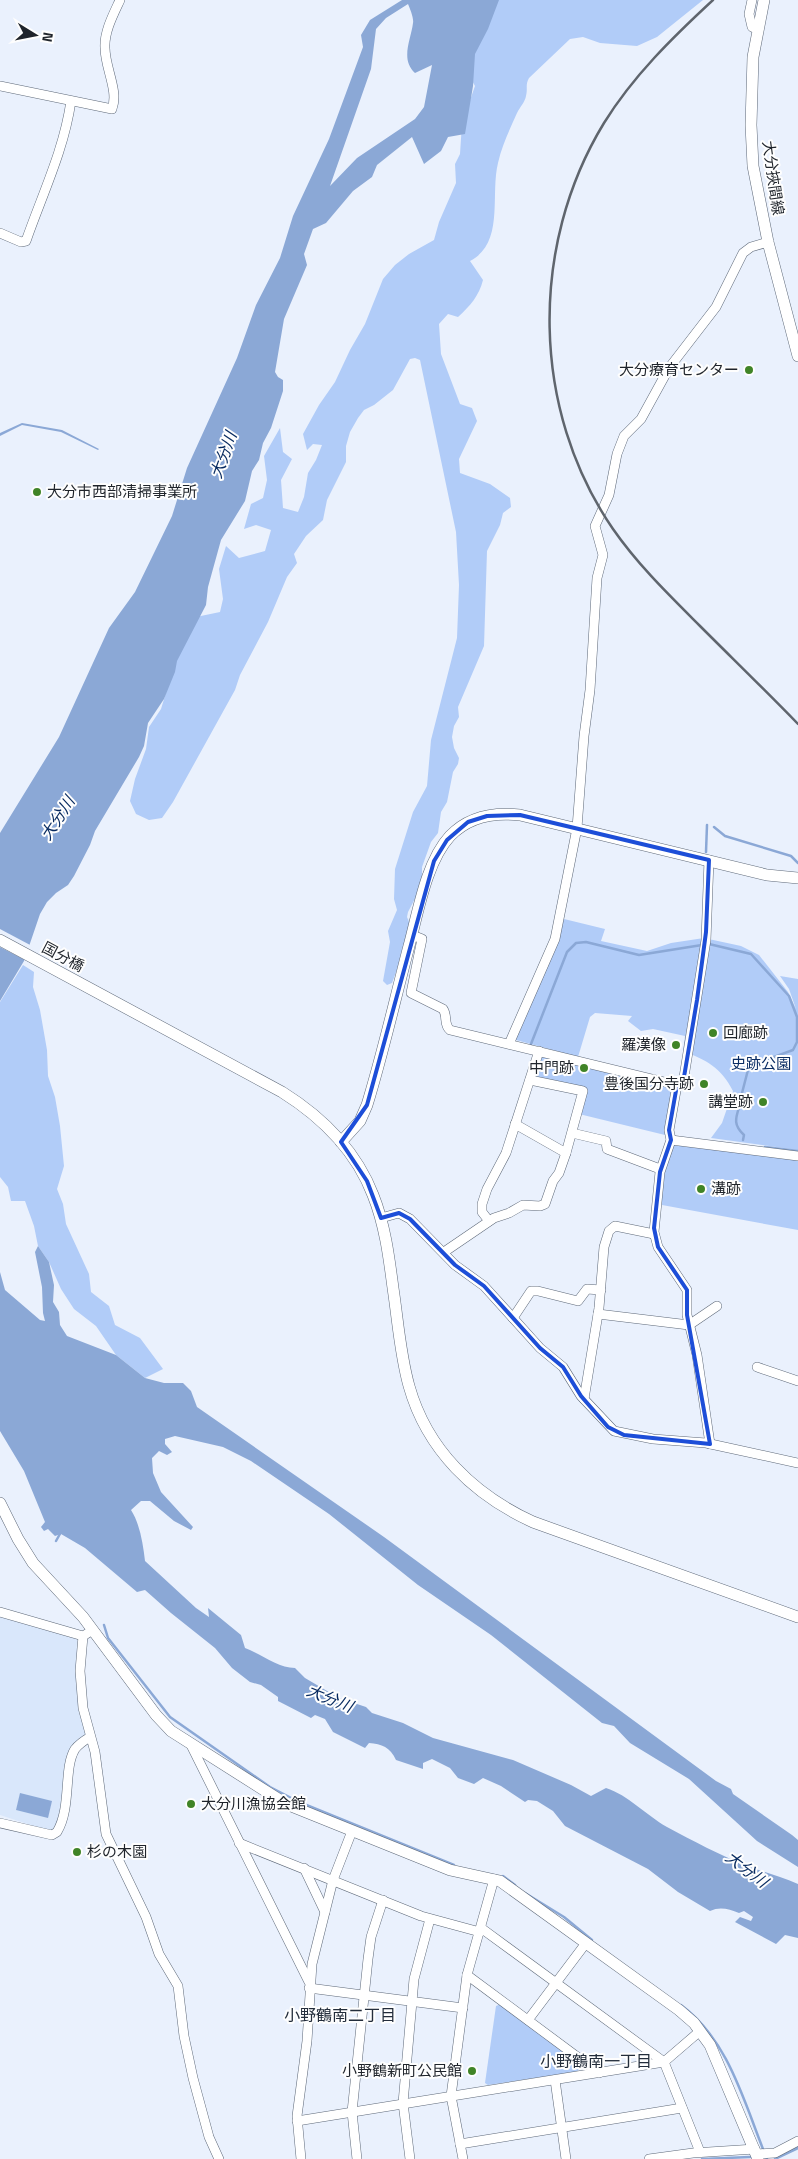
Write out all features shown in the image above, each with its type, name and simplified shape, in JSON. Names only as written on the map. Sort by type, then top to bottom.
[{"type":"street","points":[[0,86],[108,110],[113,108],[113,94],[106,61],[105,45],[109,26],[120,0]]},
{"type":"street","points":[[752,0],[750,21],[752,27],[757,28]]},
{"type":"street","name":"大分挾間線","points":[[764,0],[757,28],[752,74],[751,137],[755,183],[768,242],[798,356]]},
{"type":"street","points":[[0,233],[21,242],[26,241],[61,146],[71,101]]},
{"type":"street","points":[[510,1044],[555,939],[577,828],[584,736],[592,674],[597,578],[603,555],[595,529],[609,495],[618,450],[626,433],[641,419],[669,368],[716,307],[743,253],[755,245],[768,242]]},
{"type":"street","points":[[341,1142],[360,1121],[367,1105],[430,870],[438,852],[452,834],[468,822],[487,816],[512,814],[577,828],[767,875],[798,878]]},
{"type":"street","points":[[412,935],[422,939],[411,990],[412,995],[443,1009],[446,1014],[446,1025],[450,1030],[677,1085],[682,1083],[684,1077],[700,980],[706,932],[709,860]]},
{"type":"street","name":"国分橋","points":[[0,940],[288,1096],[312,1113],[341,1142],[367,1181],[380,1218],[409,1387],[421,1418],[433,1439],[449,1462],[463,1477],[495,1502],[532,1522],[798,1617]]},
{"type":"street","points":[[488,1221],[482,1212],[482,1204],[487,1188],[504,1158],[539,1051]]},
{"type":"street","points":[[447,1250],[488,1221],[509,1214],[524,1205],[544,1205],[566,1153],[583,1091],[530,1080]]},
{"type":"street","points":[[677,1085],[669,1130],[671,1140],[660,1169],[654,1234],[660,1252],[686,1288],[689,1325],[698,1365],[710,1444]]},
{"type":"street","points":[[515,1124],[566,1153]]},
{"type":"street","points":[[572,1133],[606,1140],[607,1149],[660,1169]]},
{"type":"street","points":[[671,1140],[798,1156]]},
{"type":"street","points":[[380,1218],[399,1213],[410,1219],[456,1265],[484,1286],[540,1348],[563,1367],[584,1400],[608,1427],[618,1433],[665,1441],[710,1444],[798,1462]]},
{"type":"street","points":[[584,1400],[598,1314],[604,1247],[611,1228],[615,1226],[654,1234]]},
{"type":"street","points":[[513,1318],[531,1291],[538,1290],[578,1301],[587,1289],[601,1290]]},
{"type":"street","points":[[598,1314],[689,1325],[718,1306]]},
{"type":"street","points":[[757,1367],[798,1381]]},
{"type":"street","points":[[0,1503],[27,1555],[88,1633],[171,1730],[278,1799],[450,1870],[494,1879],[506,1885],[586,1942],[685,2015],[700,2030],[712,2050],[756,2154]]},
{"type":"street","points":[[0,1612],[88,1633]]},
{"type":"street","points":[[88,1633],[80,1677],[84,1715],[95,1752],[106,1834],[146,1917],[159,1954],[178,1986],[184,2036],[191,2070],[209,2137],[220,2159]]},
{"type":"street","points":[[0,1823],[52,1835],[57,1832],[66,1808],[69,1773],[74,1751],[90,1737]]},
{"type":"street","points":[[190,1743],[309,1985]]},
{"type":"street","points":[[301,2159],[297,2121],[307,2041],[309,1985],[312,1964],[334,1880],[352,1830]]},
{"type":"street","points":[[239,1842],[430,1919],[480,1930],[556,1982],[664,2062],[700,2152]]},
{"type":"street","points":[[304,1868],[325,1912]]},
{"type":"street","points":[[463,2159],[451,2096],[467,1975],[494,1879]]},
{"type":"street","points":[[357,2159],[352,2112],[371,1937],[383,1900]]},
{"type":"street","points":[[410,2159],[403,2103],[418,1962],[430,1919]]},
{"type":"street","points":[[528,2020],[586,1942]]},
{"type":"street","points":[[467,1975],[599,2073]]},
{"type":"street","points":[[309,1985],[364,1996],[463,2008]]},
{"type":"street","points":[[297,2121],[664,2062],[700,2030]]},
{"type":"street","points":[[555,2080],[566,2159]]},
{"type":"street","points":[[460,2144],[682,2108]]},
{"type":"street","points":[[648,2159],[700,2152],[756,2154],[779,2152],[798,2141]]},
{"type":"highlighted area","points":[[520,815],[709,860],[706,932],[697,1000],[684,1077],[677,1085],[669,1130],[671,1140],[660,1172],[654,1228],[658,1247],[687,1290],[687,1315],[710,1444],[624,1435],[608,1427],[581,1396],[563,1367],[540,1348],[484,1286],[455,1265],[410,1219],[399,1213],[381,1218],[367,1181],[341,1142],[367,1105],[434,861],[447,840],[468,822],[487,816]]},
{"type":"shaded area","points":[[0,1616],[69,1635],[77,1640],[76,1675],[81,1717],[86,1736],[71,1746],[65,1769],[59,1819],[52,1832],[0,1815]]},
{"type":"green space","points":[[492,0],[703,0],[657,37],[637,46],[600,43],[583,37],[570,39],[529,78],[524,102],[509,131],[498,163],[492,231],[488,243],[481,253],[470,261],[483,280],[481,286],[474,300],[458,317],[448,314],[439,324],[441,354],[460,404],[472,408],[477,421],[459,459],[460,473],[490,484],[510,498],[511,507],[503,513],[500,525],[487,551],[484,646],[458,707],[459,717],[454,726],[452,737],[454,748],[459,758],[458,764],[453,772],[447,802],[441,812],[438,833],[431,842],[422,867],[419,891],[408,912],[407,917],[410,924],[409,937],[392,983],[387,985],[383,981],[390,942],[388,931],[397,910],[394,899],[395,869],[413,812],[427,786],[431,740],[457,638],[459,585],[456,532],[420,360],[410,359],[393,390],[374,405],[364,410],[350,432],[346,446],[346,462],[327,500],[323,520],[306,536],[294,554],[297,563],[287,577],[268,622],[240,675],[235,690],[173,802],[162,818],[149,820],[136,814],[130,801],[135,779],[146,749],[149,727],[161,709],[176,660],[196,617],[220,612],[223,599],[219,569],[226,546],[239,558],[265,551],[271,530],[256,525],[244,529],[251,504],[263,498],[267,480],[264,456],[280,428],[283,452],[292,459],[281,480],[283,508],[298,512],[304,497],[308,473],[322,445],[313,444],[307,450],[303,434],[319,405],[335,382],[365,324],[383,279],[395,265],[409,254],[434,240],[439,222],[456,183],[455,164],[460,154],[462,123],[475,86],[469,75],[471,46]]},
{"type":"green space","name":"史跡公園","points":[[560,918],[605,929],[601,941],[647,951],[671,943],[704,938],[741,946],[759,955],[788,992],[796,1009],[789,989],[780,976],[798,979],[798,1150],[711,1138],[722,1123],[733,1091],[723,1076],[712,1065],[683,1051],[685,1036],[653,1029],[641,1031],[628,1021],[632,1016],[595,1013],[590,1017],[578,1057],[516,1040],[514,1037]]},
{"type":"green space","points":[[23,965],[34,972],[33,987],[40,1010],[47,1050],[48,1076],[55,1097],[60,1126],[64,1166],[57,1189],[63,1204],[66,1224],[89,1274],[91,1292],[109,1306],[115,1325],[140,1338],[163,1369],[145,1378],[116,1355],[96,1326],[74,1309],[61,1289],[49,1262],[38,1246],[34,1226],[25,1201],[11,1201],[8,1187],[0,1177],[0,1002]]},
{"type":"green space","points":[[540,1054],[674,1088],[665,1135],[579,1114],[584,1089],[532,1079]]},
{"type":"green space","points":[[672,1145],[798,1158],[798,1230],[662,1205],[661,1182]]},
{"type":"green space","points":[[501,2004],[581,2064],[577,2072],[488,2085],[485,2083],[496,2006]]},
{"type":"water","name":"大分川","points":[[402,0],[499,0],[488,29],[475,54],[473,86],[465,134],[448,137],[441,151],[424,164],[412,137],[377,165],[372,177],[353,191],[326,223],[313,229],[304,254],[307,265],[284,319],[275,372],[283,380],[283,391],[271,428],[263,443],[259,460],[252,471],[245,501],[221,540],[208,587],[206,605],[177,661],[175,672],[164,699],[148,723],[144,746],[139,757],[95,831],[74,876],[68,885],[47,902],[40,914],[24,961],[0,1001],[0,833],[59,737],[109,628],[135,592],[172,516],[187,468],[237,358],[256,305],[280,258],[293,216],[329,139],[363,47],[361,35],[370,20]],"holes":[[[408,4],[413,21],[407,56],[408,62],[415,73],[432,65],[424,107],[415,119],[357,158],[330,186],[371,69],[376,29],[386,18]]]},
{"type":"water","points":[[22,423],[62,430],[99,449],[61,432],[22,425],[0,436],[0,433]]},
{"type":"water","name":"大分川","points":[[38,1246],[49,1262],[54,1285],[53,1302],[59,1312],[60,1325],[67,1336],[116,1355],[145,1378],[164,1383],[183,1383],[191,1391],[197,1407],[384,1537],[716,1781],[731,1789],[733,1794],[792,1835],[798,1840],[798,1867],[757,1841],[689,1779],[630,1743],[614,1726],[602,1723],[491,1635],[418,1585],[329,1514],[251,1461],[223,1447],[175,1436],[165,1439],[165,1444],[172,1452],[167,1455],[159,1451],[152,1458],[153,1473],[161,1492],[193,1527],[191,1530],[174,1521],[150,1501],[141,1501],[131,1510],[139,1528],[145,1561],[196,1608],[209,1617],[208,1608],[241,1635],[245,1648],[282,1666],[295,1668],[305,1678],[339,1698],[366,1707],[372,1713],[403,1723],[433,1738],[513,1760],[571,1785],[591,1796],[606,1788],[614,1791],[667,1827],[697,1843],[747,1866],[798,1884],[798,1938],[785,1935],[776,1944],[735,1922],[740,1917],[751,1921],[753,1917],[744,1911],[739,1913],[721,1908],[710,1911],[678,1892],[648,1869],[565,1826],[553,1811],[537,1801],[528,1800],[525,1802],[501,1786],[483,1778],[474,1784],[458,1778],[450,1768],[432,1759],[423,1763],[423,1769],[396,1760],[391,1752],[382,1745],[369,1743],[365,1748],[333,1732],[325,1719],[315,1715],[311,1718],[278,1701],[278,1697],[261,1685],[250,1682],[232,1668],[215,1648],[145,1590],[137,1592],[85,1548],[61,1534],[55,1536],[48,1529],[44,1531],[41,1527],[45,1522],[24,1471],[0,1431],[0,1272],[5,1290],[40,1320],[45,1321],[42,1287],[35,1252]]},
{"type":"water","points":[[20,1793],[52,1801],[48,1818],[16,1810]]},
{"type":"pier","points":[[0,929],[32,946],[27,961],[0,947]]},
{"type":"waterway","points":[[706,852],[707,825]]},
{"type":"waterway","points":[[714,827],[725,836],[791,856],[798,863]]},
{"type":"waterway","points":[[531,1044],[567,952],[576,943],[586,942],[639,955],[702,945]]},
{"type":"waterway","points":[[709,944],[751,954],[789,996],[797,1017],[797,1042],[793,1050],[749,1066],[742,1093]]},
{"type":"waterway","points":[[741,1101],[736,1123],[744,1135],[743,1140]]},
{"type":"waterway","points":[[765,1147],[798,1151]]},
{"type":"waterway","points":[[56,1541],[61,1532]]},
{"type":"waterway","points":[[104,1625],[108,1638],[170,1717],[270,1787],[299,1802],[454,1865]]},
{"type":"waterway","points":[[503,1876],[515,1885]]},
{"type":"waterway","points":[[525,1893],[564,1917],[592,1940]]},
{"type":"waterway","points":[[681,2005],[698,2020],[724,2056],[743,2096],[767,2159]]},
{"type":"waterway","points":[[775,2159],[798,2148]]},
{"type":"waterway","points":[[702,2159],[750,2157]]},
{"type":"railway","points":[[713,0],[669,43],[628,89],[604,123],[579,171],[562,222],[552,274],[550,328],[554,381],[566,433],[586,482],[613,529],[665,591],[798,724]]},
{"type":"place","name":"大分療育センター","points":[[749,370]]},
{"type":"place","name":"大分市西部清掃事業所","points":[[37,492]]},
{"type":"place","name":"回廊跡","points":[[713,1033]]},
{"type":"place","name":"羅漢像","points":[[676,1045]]},
{"type":"place","name":"中門跡","points":[[584,1068]]},
{"type":"place","name":"豊後国分寺跡","points":[[704,1084]]},
{"type":"place","name":"講堂跡","points":[[763,1102]]},
{"type":"place","name":"溝跡","points":[[701,1189]]},
{"type":"place","name":"大分川漁協会館","points":[[191,1804]]},
{"type":"place","name":"杉の木園","points":[[77,1852]]},
{"type":"place","name":"小野鶴新町公民館","points":[[472,2071]]},
{"type":"district","name":"小野鶴南二丁目","points":[[340,2015]]},
{"type":"district","name":"小野鶴南一丁目","points":[[596,2061]]}]
